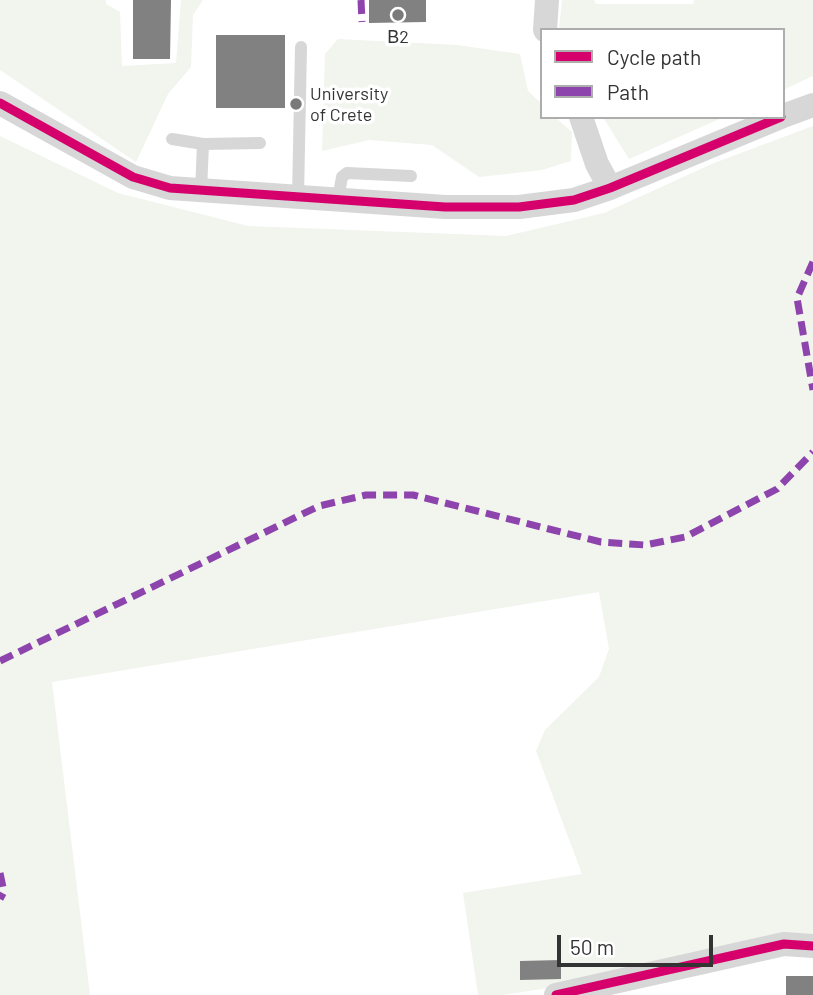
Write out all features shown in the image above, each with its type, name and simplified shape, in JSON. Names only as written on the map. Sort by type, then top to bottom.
[{"type":"street","points":[[545,28],[547,0]]},
{"type":"street","points":[[0,103],[133,177],[170,188],[445,207],[519,207],[574,200],[610,188],[777,119]]},
{"type":"street","points":[[785,116],[813,105]]},
{"type":"street","points":[[582,119],[597,164],[610,188]]},
{"type":"street","points":[[556,995],[784,944],[813,946]]},
{"type":"lane","points":[[299,197],[301,47]]},
{"type":"lane","points":[[172,139],[203,144],[260,143]]},
{"type":"lane","points":[[201,191],[203,144]]},
{"type":"lane","points":[[338,199],[342,177],[347,173],[411,176]]},
{"type":"shaded area","points":[[0,0],[106,0],[106,4],[120,12],[122,66],[176,63],[181,0],[203,0],[193,15],[191,67],[168,94],[136,162],[0,70]]},
{"type":"shaded area","points":[[562,0],[594,0],[596,4],[693,4],[694,0],[813,0],[813,76],[785,89],[785,28],[559,28]]},
{"type":"shaded area","points":[[338,39],[457,45],[520,54],[528,91],[540,102],[540,119],[557,119],[572,132],[571,161],[542,170],[479,177],[432,145],[369,140],[322,151],[325,54]]},
{"type":"shaded area","points":[[604,119],[719,119],[629,159]]},
{"type":"shaded area","points":[[813,126],[813,942],[599,980],[503,995],[478,995],[463,893],[582,874],[536,751],[545,730],[599,677],[609,649],[599,592],[52,682],[90,995],[0,995],[0,136],[118,193],[248,226],[506,236],[604,213],[714,163]]},
{"type":"building","points":[[133,0],[171,0],[170,59],[133,59]]},
{"type":"building","name":"Β2","points":[[369,0],[426,0],[426,22],[369,23]]},
{"type":"building","points":[[216,35],[285,35],[285,108],[216,108]]},
{"type":"building","points":[[561,960],[561,979],[520,980],[520,961]]},
{"type":"building","points":[[786,976],[813,976],[813,995],[786,995]]},
{"type":"marked path","points":[[361,0],[362,22]]},
{"type":"marked path","points":[[813,262],[797,298],[813,390]]},
{"type":"marked path","points":[[0,661],[319,506],[366,495],[413,495],[601,542],[645,545],[685,537],[777,489],[813,452]]},
{"type":"marked path","points":[[0,873],[4,892],[0,899]]},
{"type":"cycle path","points":[[0,103],[133,177],[170,188],[445,207],[519,207],[574,200],[610,188],[776,119]]},
{"type":"cycle path","points":[[556,995],[784,944],[813,946]]},
{"type":"place","name":"Β2","points":[[398,15]]},
{"type":"place","name":"University of Crete","points":[[296,104]]}]
